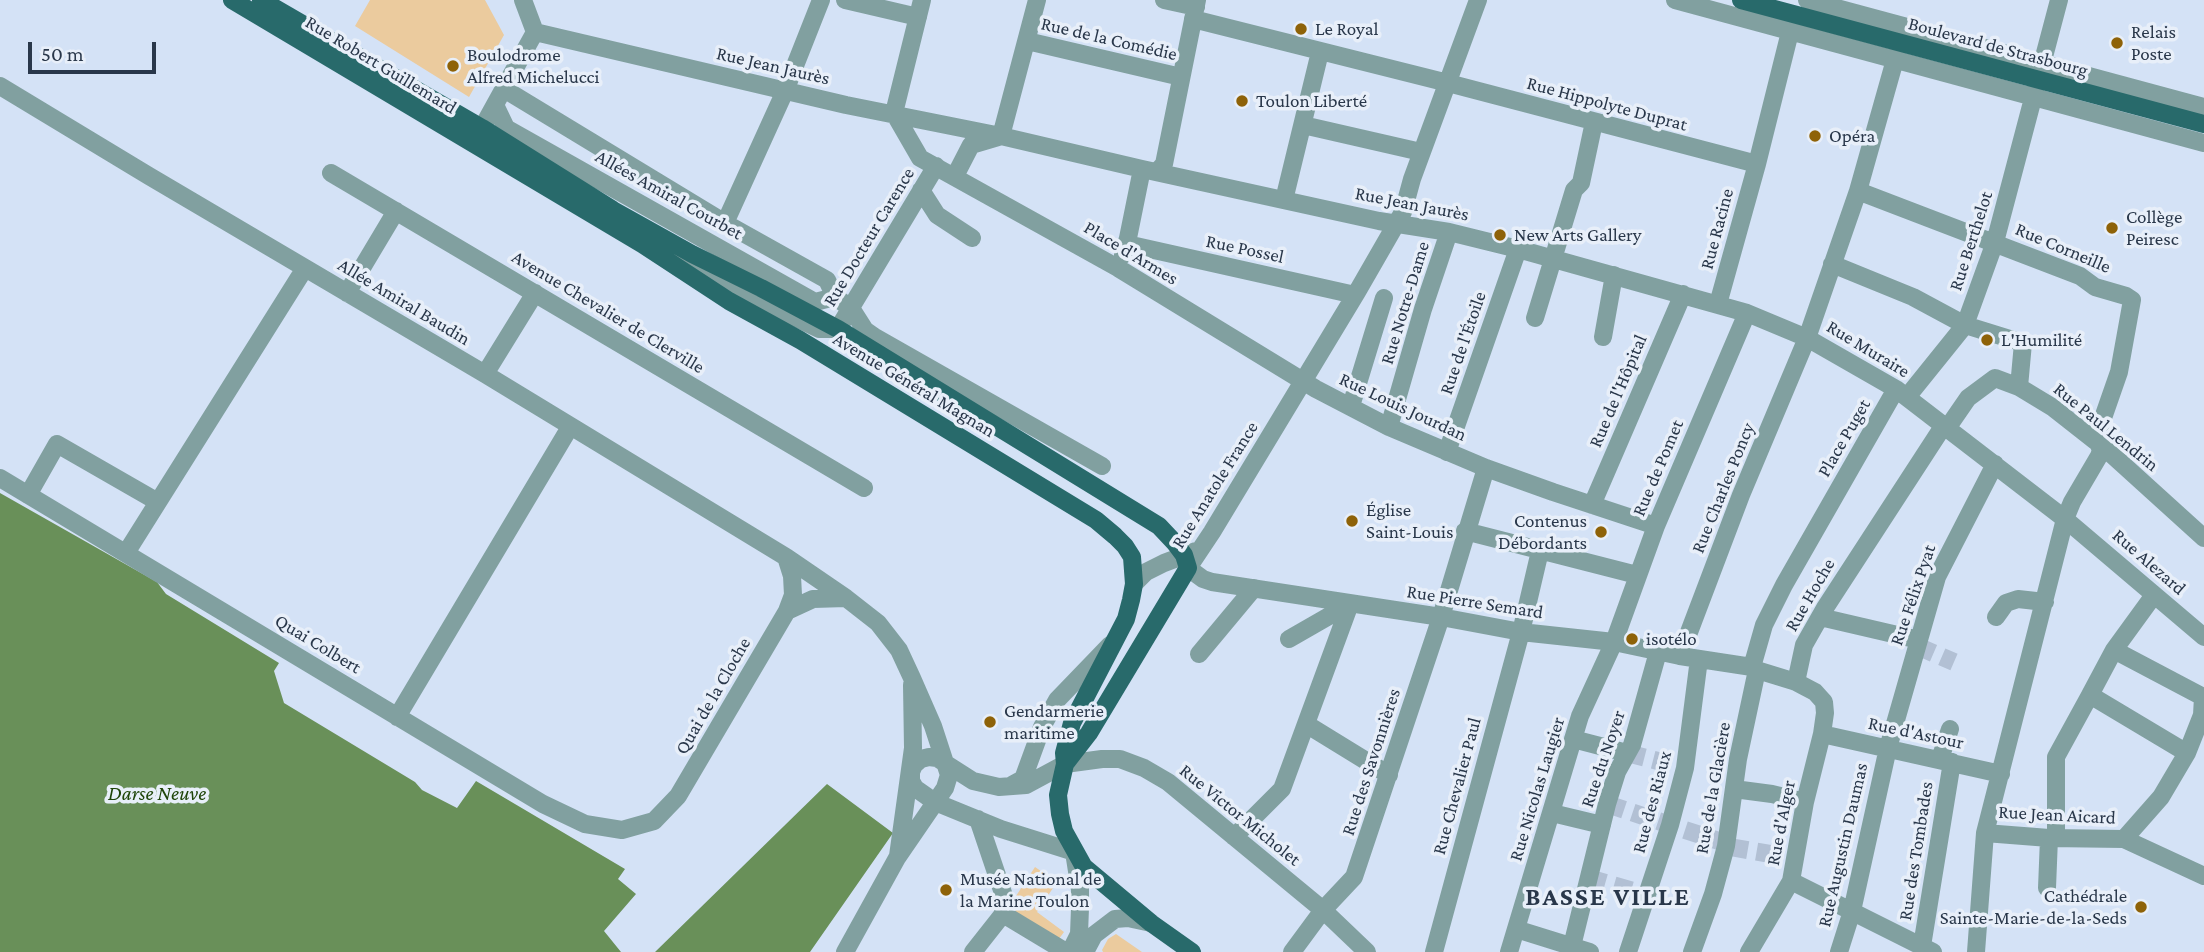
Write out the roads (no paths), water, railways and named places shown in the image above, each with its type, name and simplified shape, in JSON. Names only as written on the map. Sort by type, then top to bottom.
[{"type":"main road","name":"Rue Robert Guillemard","points":[[232,0],[473,144]]},
{"type":"main road","name":"Rue Robert Guillemard","points":[[261,0],[482,128]]},
{"type":"main road","name":"Boulevard de Strasbourg","points":[[1741,0],[1792,22],[1850,13],[1898,51],[2039,80],[2204,124]]},
{"type":"main road","name":"Avenue Général Magnan","points":[[482,128],[613,210],[838,329],[1159,526],[1175,543],[1186,562]]},
{"type":"main road","name":"Avenue Général Magnan","points":[[473,144],[642,244],[729,301],[800,340],[1096,520],[1125,546],[1132,557],[1134,584],[1126,619],[1072,723],[1058,794],[1060,814],[1074,852],[1095,879],[1192,952]]},
{"type":"main road","name":"Rue Anatole France","points":[[1065,764],[1088,733],[1186,562]]},
{"type":"street","points":[[482,128],[536,32],[523,0]]},
{"type":"street","points":[[725,223],[785,90],[821,0]]},
{"type":"street","points":[[845,0],[920,8],[894,113]]},
{"type":"street","points":[[955,176],[971,145],[1001,136],[1037,0]]},
{"type":"street","name":"Rue Hippolyte Duprat","points":[[1164,0],[1320,52],[1757,164]]},
{"type":"street","name":"Rue Anatole France","points":[[1186,562],[1202,548],[1403,212],[1421,152],[1478,0]]},
{"type":"street","points":[[1675,0],[1792,22],[1898,51]]},
{"type":"street","points":[[1807,0],[2039,80],[2204,143]]},
{"type":"street","name":"Rue Berthelot","points":[[1902,393],[1965,324],[1995,242],[2059,0]]},
{"type":"street","points":[[1118,268],[1150,171],[1164,164],[1195,9]]},
{"type":"street","name":"Rue Racine","points":[[1718,304],[1757,164],[1792,22]]},
{"type":"street","name":"Rue Jean Jaurès","points":[[536,32],[846,105],[1001,136],[1396,224],[1449,232],[1718,304],[1807,338]]},
{"type":"street","name":"Rue de la Comédie","points":[[1027,41],[1181,77]]},
{"type":"street","name":"Rue Charles Poncy","points":[[1680,656],[1741,495],[1807,338],[1858,191],[1898,51]]},
{"type":"street","points":[[1284,200],[1320,52]]},
{"type":"street","points":[[2039,80],[2204,107]]},
{"type":"street","name":"Allée Amiral Baudin","points":[[0,86],[485,374],[786,557],[846,598],[878,623],[899,650],[933,726],[944,763]]},
{"type":"street","points":[[380,88],[455,123],[482,128]]},
{"type":"street","name":"Allées Amiral Courbet","points":[[500,97],[827,280],[835,297],[850,307],[865,330],[875,337],[1102,466]]},
{"type":"street","name":"Allées Amiral Courbet","points":[[500,97],[506,128],[815,302],[835,297]]},
{"type":"street","name":"Place d'Armes","points":[[894,113],[920,158],[1118,268],[1303,381]]},
{"type":"street","points":[[1535,318],[1574,190],[1581,183],[1594,122]]},
{"type":"street","points":[[1303,125],[1421,152]]},
{"type":"street","points":[[482,128],[496,152],[514,169]]},
{"type":"street","name":"Rue Docteur Carence","points":[[838,329],[936,166]]},
{"type":"street","name":"Avenue Chevalier de Clerville","points":[[331,173],[864,488]]},
{"type":"street","points":[[921,190],[937,215],[972,237]]},
{"type":"street","name":"Rue Corneille","points":[[1858,191],[2080,275],[2095,287],[2132,300],[2119,372],[2096,438],[2099,443]]},
{"type":"street","points":[[348,293],[396,212]]},
{"type":"street","name":"Rue Notre-Dame","points":[[1390,427],[1423,309],[1449,232]]},
{"type":"street","name":"Avenue Général Magnan","points":[[642,244],[819,328],[838,329]]},
{"type":"street","name":"Rue Possel","points":[[1127,244],[1355,295]]},
{"type":"street","name":"Rue de l'Étoile","points":[[1447,452],[1518,249]]},
{"type":"street","points":[[1834,258],[1965,324],[2023,343],[2019,387]]},
{"type":"street","points":[[126,553],[305,268]]},
{"type":"street","points":[[1603,337],[1614,275]]},
{"type":"street","points":[[485,374],[535,293]]},
{"type":"street","name":"Rue de l'Hôpital","points":[[1592,505],[1683,294]]},
{"type":"street","points":[[1351,406],[1384,299]]},
{"type":"street","name":"Rue de Pomet","points":[[1614,642],[1656,526],[1747,313]]},
{"type":"street","name":"Rue Muraire","points":[[1807,338],[1902,393],[1995,464]]},
{"type":"street","name":"Rue Paul Lendrin","points":[[1946,426],[1968,398],[1995,378],[2019,387],[2052,407],[2099,443],[2204,538]]},
{"type":"street","name":"Rue Louis Jourdan","points":[[1303,381],[1390,427],[1447,452],[1656,526]]},
{"type":"street","name":"Place Puget","points":[[1755,668],[1764,625],[1784,585],[1828,509],[1902,393]]},
{"type":"street","name":"Rue Hoche","points":[[1796,682],[1804,645],[1820,617],[1872,533],[1946,426]]},
{"type":"street","points":[[397,717],[569,427]]},
{"type":"street","points":[[1976,952],[1985,832],[2065,519],[2099,456],[2099,443]]},
{"type":"street","points":[[28,495],[57,444],[158,502]]},
{"type":"street","name":"Rue Alezard","points":[[1995,464],[2114,559],[2204,637]]},
{"type":"street","name":"Rue Félix Pyat","points":[[1888,748],[1942,566],[1995,464]]},
{"type":"street","name":"Rue des Savonnières","points":[[1292,952],[1354,877],[1441,617],[1486,468]]},
{"type":"street","name":"Quai Colbert","points":[[0,478],[542,804],[585,824],[622,830]]},
{"type":"street","points":[[1465,531],[1637,575]]},
{"type":"street","name":"Rue Chevalier Paul","points":[[1434,952],[1521,632],[1539,551]]},
{"type":"street","points":[[786,557],[792,576],[793,594],[787,611]]},
{"type":"street","points":[[1134,584],[1146,572],[1164,562],[1186,562]]},
{"type":"street","name":"Rue Pierre Semard","points":[[1186,562],[1212,582],[1521,632],[1614,642],[1755,668],[1796,682]]},
{"type":"street","points":[[1199,654],[1254,588]]},
{"type":"street","points":[[2047,888],[2056,757],[2114,650],[2154,595]]},
{"type":"street","points":[[787,611],[813,599],[846,598]]},
{"type":"street","points":[[1996,617],[2006,603],[2018,599],[2045,602]]},
{"type":"street","points":[[1289,639],[1350,604]]},
{"type":"street","points":[[1234,837],[1282,789],[1350,604]]},
{"type":"street","name":"Quai de la Cloche","points":[[622,830],[654,821],[678,796],[787,611]]},
{"type":"street","points":[[1820,617],[1919,640]]},
{"type":"street","points":[[1009,787],[1023,779],[1042,727],[1057,700],[1115,640]]},
{"type":"street","name":"Rue Nicolas Laugier","points":[[1509,952],[1580,716],[1614,642]]},
{"type":"street","points":[[2114,650],[2203,697],[2202,715],[2187,753],[2161,797],[2124,839]]},
{"type":"street","name":"Rue du Noyer","points":[[1517,929],[1583,950],[1602,825],[1617,772],[1632,745],[1658,652]]},
{"type":"street","name":"Rue des Riaux","points":[[1628,952],[1674,826],[1685,768],[1699,659]]},
{"type":"street","name":"Rue de la Glacière","points":[[1692,952],[1713,894],[1726,845],[1755,668]]},
{"type":"street","points":[[897,858],[913,748],[912,678]]},
{"type":"street","name":"Rue d'Alger","points":[[1749,952],[1791,881],[1788,857],[1822,734],[1824,702],[1815,692],[1796,682]]},
{"type":"street","points":[[2090,695],[2187,753]]},
{"type":"street","points":[[1306,724],[1389,775]]},
{"type":"street","name":"Rue des Tombades","points":[[1928,949],[1950,729]]},
{"type":"street","name":"Rue d'Astour","points":[[1822,734],[2001,774]]},
{"type":"street","points":[[1573,739],[1627,753]]},
{"type":"street","name":"Rue Augustin Daumas","points":[[1839,952],[1852,911],[1888,748]]},
{"type":"street","points":[[1003,914],[1068,952],[1079,934],[1080,890],[1074,852],[971,817],[934,794],[915,788],[911,781],[911,772],[921,759],[937,758],[978,783],[1009,787],[1026,785],[1065,764]]},
{"type":"street","name":"Rue Victor Micholet","points":[[1065,764],[1120,759],[1144,768],[1168,782],[1324,910],[1367,952]]},
{"type":"street","points":[[845,952],[897,858],[921,825],[934,794],[949,775],[944,763]]},
{"type":"street","points":[[1734,789],[1805,802]]},
{"type":"street","points":[[1552,813],[1602,825]]},
{"type":"street","points":[[971,817],[1004,896],[1003,914],[973,952]]},
{"type":"street","name":"Rue Jean Aicard","points":[[1985,832],[2052,838],[2124,839],[2204,876]]},
{"type":"street","points":[[1791,881],[1928,949]]},
{"type":"street","points":[[1085,952],[1094,935],[1115,919],[1128,918],[1151,923]]},
{"type":"water","name":"Darse Neuve","points":[[0,493],[157,582],[166,594],[279,663],[274,671],[284,703],[415,782],[422,790],[457,808],[476,781],[625,869],[618,879],[636,894],[604,931],[621,952],[0,952]]},
{"type":"water","points":[[827,784],[893,833],[810,952],[655,952]]},
{"type":"tunnel","points":[[1917,646],[1954,662]]},
{"type":"tunnel","points":[[1627,753],[1685,768]]},
{"type":"tunnel","points":[[1607,804],[1670,825]]},
{"type":"tunnel","points":[[1685,830],[1722,842]]},
{"type":"tunnel","points":[[1730,847],[1782,856]]},
{"type":"tunnel","points":[[1588,878],[1647,895]]},
{"type":"place","name":"Le Royal","points":[[1301,29]]},
{"type":"place","name":"Relais Poste","points":[[2117,43]]},
{"type":"place","name":"Boulodrome Alfred Michelucci","points":[[453,66]]},
{"type":"place","name":"Toulon Liberté","points":[[1242,101]]},
{"type":"place","name":"Opéra","points":[[1815,136]]},
{"type":"place","name":"Collège Peiresc","points":[[2112,228]]},
{"type":"place","name":"New Arts Gallery","points":[[1500,235]]},
{"type":"place","name":"L'Humilité","points":[[1987,340]]},
{"type":"place","name":"Église Saint-Louis","points":[[1352,521]]},
{"type":"place","name":"Contenus Débordants","points":[[1601,532]]},
{"type":"place","name":"isotélo","points":[[1632,639]]},
{"type":"place","name":"Gendarmerie maritime","points":[[990,722]]},
{"type":"place","name":"Musée National de la Marine Toulon","points":[[946,890]]},
{"type":"place","name":"Cathédrale Sainte-Marie-de-la-Seds","points":[[2141,907]]},
{"type":"district","name":"BASSE VILLE","points":[[1608,897]]}]
